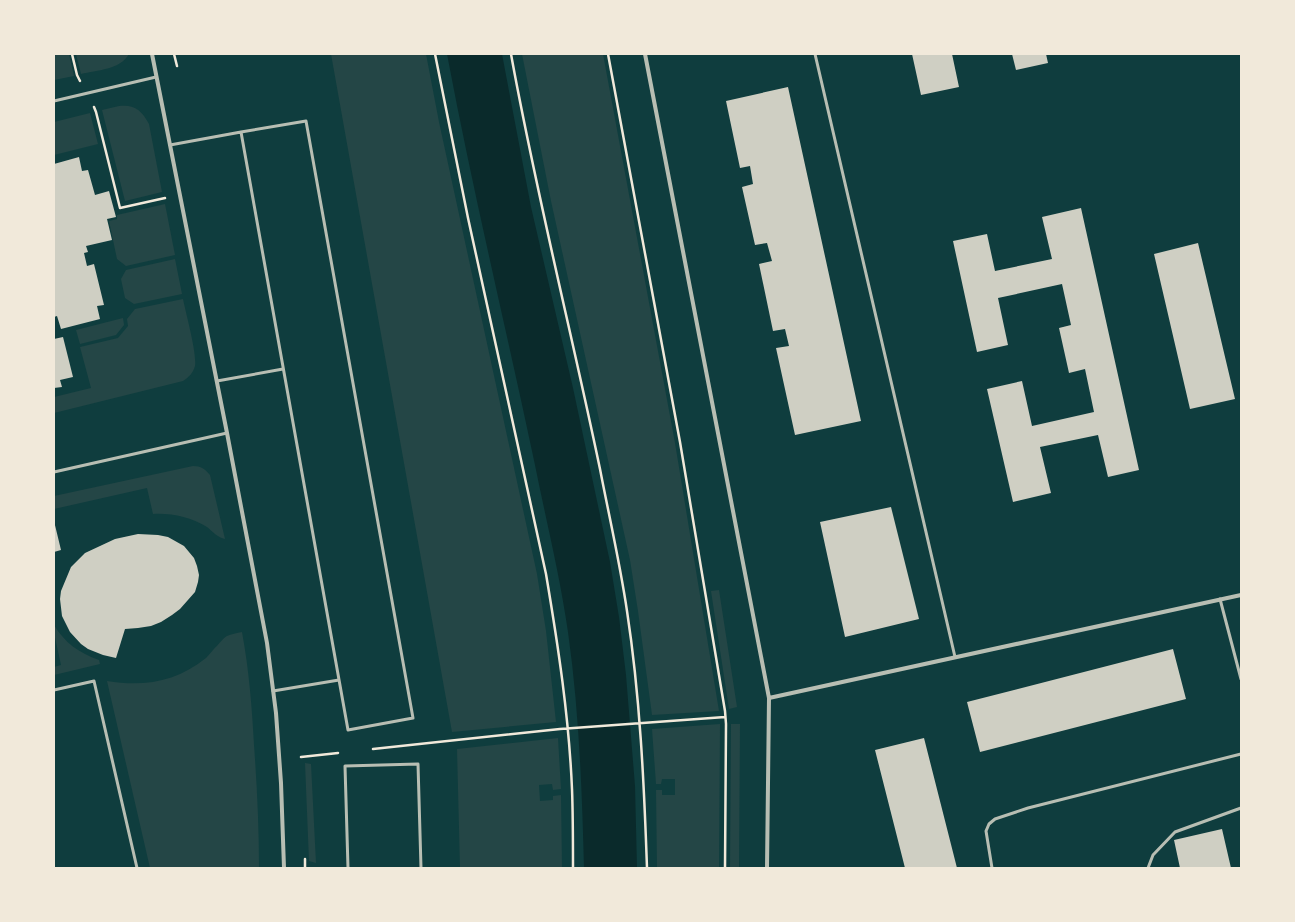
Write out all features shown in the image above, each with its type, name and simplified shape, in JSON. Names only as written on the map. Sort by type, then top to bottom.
[{"type":"street","points":[[152,54],[267,643],[281,783],[284,868]]},
{"type":"street","points":[[645,54],[769,698],[767,868]]},
{"type":"street","points":[[769,698],[1241,595]]},
{"type":"lane","points":[[814,54],[955,657]]},
{"type":"lane","points":[[54,101],[156,77]]},
{"type":"lane","points":[[170,145],[241,132],[306,121],[413,718],[348,730],[241,132]]},
{"type":"lane","points":[[217,381],[283,369]]},
{"type":"lane","points":[[54,472],[227,433]]},
{"type":"lane","points":[[1220,599],[1241,679]]},
{"type":"lane","points":[[273,691],[339,680]]},
{"type":"lane","points":[[54,690],[94,681],[137,868]]},
{"type":"lane","points":[[992,868],[986,831],[989,824],[995,819],[1028,808],[1241,754]]},
{"type":"lane","points":[[348,868],[345,766],[418,764],[421,868]]},
{"type":"lane","points":[[1148,868],[1153,854],[1175,832],[1241,808]]},
{"type":"path","points":[[72,54],[77,75]]},
{"type":"path","points":[[174,54],[177,66]]},
{"type":"path","points":[[435,54],[468,218],[546,574],[556,630],[568,729],[572,789],[573,868]]},
{"type":"path","points":[[511,54],[541,204],[582,382],[618,559],[627,612],[636,674],[640,723],[647,868]]},
{"type":"path","points":[[608,54],[680,442],[725,717],[725,868]]},
{"type":"path","points":[[96,112],[120,208],[164,198]]},
{"type":"path","points":[[371,749],[574,728],[725,717]]},
{"type":"path","points":[[301,757],[340,753]]},
{"type":"path","points":[[305,859],[305,868]]},
{"type":"shaded area","points":[[54,54],[69,54],[74,76],[54,80]]},
{"type":"shaded area","points":[[76,54],[129,54],[120,63],[114,66],[81,74]]},
{"type":"shaded area","points":[[331,54],[426,54],[439,122],[537,574],[546,631],[556,722],[452,732]]},
{"type":"shaded area","points":[[447,54],[502,54],[531,207],[573,388],[610,562],[619,617],[626,675],[635,786],[637,868],[584,868],[581,779],[577,720],[572,661],[565,611],[553,548],[479,209]]},
{"type":"shaded area","points":[[522,54],[603,54],[675,443],[719,711],[652,715],[630,560],[551,201]]},
{"type":"shaded area","points":[[119,106],[134,107],[144,115],[149,124],[162,192],[125,201],[102,110]]},
{"type":"shaded area","points":[[90,113],[98,144],[54,155],[54,122]]},
{"type":"shaded area","points":[[165,204],[175,255],[126,266],[117,259],[109,221],[117,219],[117,215]]},
{"type":"shaded area","points":[[175,259],[182,294],[134,304],[125,298],[121,279],[126,270]]},
{"type":"shaded area","points":[[183,299],[193,343],[195,360],[195,366],[192,373],[187,378],[183,381],[54,413],[54,397],[91,388],[80,347],[118,338],[128,326],[127,319],[135,309]]},
{"type":"shaded area","points":[[123,318],[124,325],[116,335],[80,344],[76,330]]},
{"type":"shaded area","points":[[193,466],[203,468],[210,475],[225,539],[218,536],[207,527],[187,518],[167,514],[153,514],[147,488],[54,509],[54,496]]},
{"type":"shaded area","points":[[719,590],[737,707],[729,709],[711,591]]},
{"type":"shaded area","points":[[54,625],[73,647],[99,660],[100,664],[54,675],[54,667],[61,665],[54,633]]},
{"type":"shaded area","points":[[242,632],[252,717],[258,806],[259,868],[150,868],[107,681],[121,683],[147,683],[159,681],[183,673],[206,658],[227,636]]},
{"type":"shaded area","points":[[720,724],[719,868],[657,868],[656,790],[662,790],[662,795],[675,795],[675,779],[662,779],[661,784],[656,784],[652,729]]},
{"type":"shaded area","points":[[731,724],[740,724],[739,868],[730,868]]},
{"type":"shaded area","points":[[558,738],[561,789],[553,790],[552,784],[539,785],[540,801],[553,800],[553,796],[561,795],[562,868],[460,868],[457,749]]},
{"type":"shaded area","points":[[305,763],[311,764],[316,863],[309,861]]},
{"type":"building","points":[[912,54],[952,54],[959,87],[921,95]]},
{"type":"building","points":[[1012,54],[1046,54],[1048,63],[1016,70]]},
{"type":"building","points":[[788,87],[861,421],[795,435],[776,348],[789,346],[785,329],[773,331],[759,264],[772,261],[767,243],[755,245],[742,187],[753,184],[750,166],[740,168],[726,101]]},
{"type":"building","points":[[79,157],[82,171],[88,170],[95,195],[109,191],[116,217],[107,219],[112,240],[86,246],[88,252],[84,253],[87,266],[94,264],[104,305],[97,306],[100,319],[61,329],[57,316],[54,317],[54,164]]},
{"type":"building","points":[[1081,208],[1139,470],[1108,477],[1098,435],[1040,447],[1051,493],[1013,502],[987,389],[1022,381],[1032,426],[1094,412],[1085,369],[1069,373],[1059,328],[1071,325],[1062,284],[998,298],[1008,345],[977,352],[953,241],[987,234],[995,271],[1052,259],[1042,217]]},
{"type":"building","points":[[1198,243],[1235,399],[1190,409],[1154,254]]},
{"type":"building","points":[[63,337],[73,377],[60,380],[62,387],[54,388],[54,339]]},
{"type":"building","points":[[891,507],[919,619],[845,637],[820,522]]},
{"type":"building","points":[[54,521],[61,550],[54,552]]},
{"type":"building","points":[[138,534],[168,537],[184,546],[194,558],[199,575],[198,582],[195,592],[180,609],[161,622],[151,626],[125,629],[116,658],[103,655],[88,649],[70,632],[62,616],[60,599],[61,591],[71,567],[85,553],[115,539]]},
{"type":"building","points":[[1173,649],[1186,699],[980,752],[967,702]]},
{"type":"building","points":[[924,738],[957,868],[905,868],[875,750]]},
{"type":"building","points":[[1222,829],[1231,868],[1180,868],[1174,840]]}]
